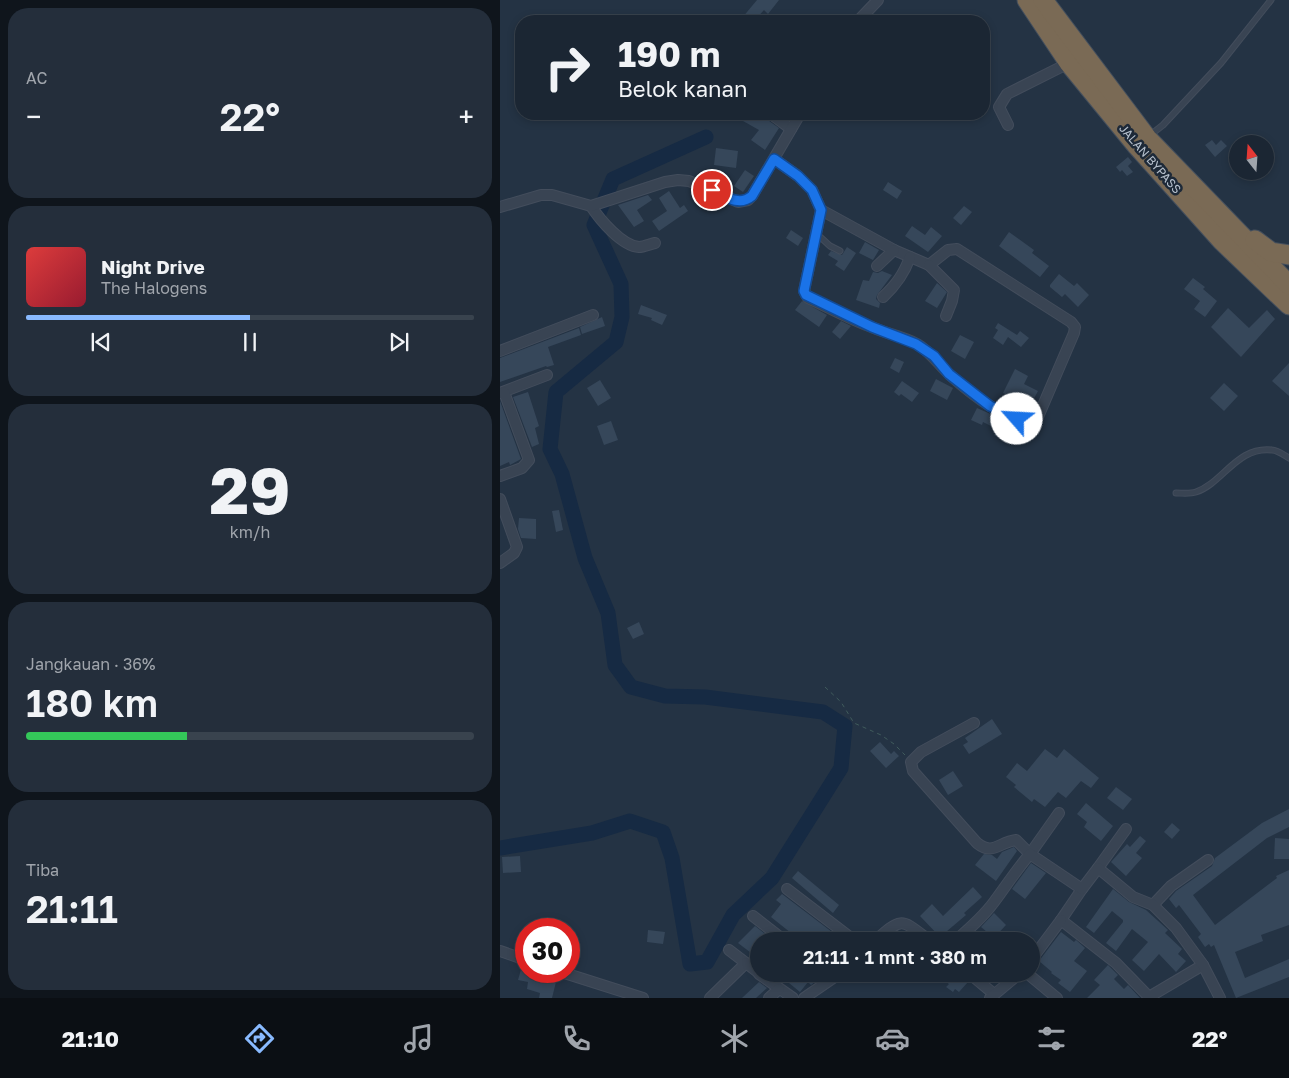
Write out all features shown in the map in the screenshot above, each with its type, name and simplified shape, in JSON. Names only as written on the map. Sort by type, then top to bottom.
[{"type":"highway","name":"JALAN BYPASS","points":[[1027,0],[1069,63],[1176,190],[1222,241],[1286,291]]},
{"type":"highway","name":"JALAN BYPASS","points":[[1043,0],[1147,138],[1207,200],[1286,291]]},
{"type":"highway","points":[[1207,200],[1222,210],[1258,244],[1271,252],[1289,255]]},
{"type":"street","points":[[864,15],[878,0]]},
{"type":"street","points":[[1008,124],[999,107],[1007,94],[1069,63]]},
{"type":"street","points":[[779,120],[791,129]]},
{"type":"street","points":[[595,208],[665,182],[678,180],[689,181],[738,202],[743,201],[752,196],[796,120]]},
{"type":"street","points":[[774,159],[798,176],[812,190],[821,210],[804,291],[808,298],[872,327],[916,344],[934,356],[949,374],[990,406],[1017,419],[1027,421],[1038,417],[1074,332],[1074,325],[957,249],[948,250],[929,265]]},
{"type":"street","points":[[500,207],[541,195],[552,195],[595,208],[609,229],[627,243],[640,247],[654,242]]},
{"type":"street","points":[[821,210],[894,250],[929,265],[954,290],[946,316]]},
{"type":"street","points":[[877,266],[894,250]]},
{"type":"street","points":[[884,297],[896,284],[905,270],[910,257]]},
{"type":"street","points":[[500,351],[593,315]]},
{"type":"street","points":[[500,476],[522,468],[529,460],[502,392],[547,375]]},
{"type":"street","points":[[500,499],[503,518],[516,547],[514,553],[500,562]]},
{"type":"street","points":[[974,723],[921,752],[911,762],[913,771],[982,847],[991,849],[1016,840],[1030,854],[1082,889]]},
{"type":"street","points":[[965,932],[994,902],[1059,813]]},
{"type":"street","points":[[1040,948],[1126,830]]},
{"type":"street","points":[[1153,905],[1171,886],[1208,860]]},
{"type":"street","points":[[1098,868],[1133,897],[1153,905],[1176,928],[1202,965],[1220,998]]},
{"type":"street","points":[[787,889],[842,932]]},
{"type":"street","points":[[753,916],[773,932]]},
{"type":"street","points":[[1061,920],[1116,964],[1149,997],[1202,965]]},
{"type":"street","points":[[885,932],[894,924],[901,922],[907,923],[918,932]]},
{"type":"street","points":[[500,950],[515,956]]},
{"type":"street","points":[[729,950],[750,966]]},
{"type":"street","points":[[710,998],[746,963]]},
{"type":"street","points":[[580,981],[609,994],[643,998]]},
{"type":"street","points":[[770,982],[793,998]]},
{"type":"street","points":[[804,998],[824,982]]},
{"type":"street","points":[[978,982],[992,996],[1009,982]]},
{"type":"street","points":[[1038,982],[1057,998]]},
{"type":"street","points":[[769,998],[779,989]]},
{"type":"lane","points":[[1147,138],[1163,125],[1221,63],[1271,0]]},
{"type":"lane","points":[[817,234],[830,246],[840,251]]},
{"type":"lane","points":[[1176,493],[1194,493],[1206,488],[1240,458],[1253,453],[1272,450],[1289,458]]},
{"type":"path","points":[[825,687],[840,702],[854,723],[888,740],[911,762]]},
{"type":"building","points":[[757,0],[779,0],[768,14],[764,10],[759,15],[744,15]]},
{"type":"building","points":[[768,120],[779,128],[765,150],[751,140],[759,130],[743,121],[726,121]]},
{"type":"building","points":[[1212,140],[1216,145],[1221,140],[1227,146],[1215,157],[1205,145]]},
{"type":"building","points":[[716,148],[738,151],[736,168],[714,165]]},
{"type":"building","points":[[1128,157],[1132,162],[1128,166],[1133,172],[1127,176],[1116,167]]},
{"type":"building","points":[[745,170],[754,176],[743,192],[734,186]]},
{"type":"building","points":[[888,182],[902,191],[897,199],[883,190]]},
{"type":"building","points":[[669,191],[680,208],[684,205],[688,211],[659,231],[652,221],[667,211],[659,198]]},
{"type":"building","points":[[648,195],[652,200],[637,210],[644,221],[634,227],[618,205]]},
{"type":"building","points":[[964,206],[972,212],[961,225],[953,218]]},
{"type":"building","points":[[912,226],[925,235],[931,227],[942,236],[928,252],[905,236]]},
{"type":"building","points":[[791,230],[803,238],[798,246],[786,238]]},
{"type":"building","points":[[1009,232],[1034,250],[1032,253],[1049,266],[1040,277],[999,246]]},
{"type":"building","points":[[865,242],[879,250],[873,260],[859,253]]},
{"type":"building","points":[[847,247],[856,253],[844,271],[835,265],[838,261],[828,255],[831,251],[842,255]]},
{"type":"building","points":[[882,271],[892,275],[877,295],[876,299],[880,303],[879,308],[856,300],[863,280],[869,281],[873,272],[878,273]]},
{"type":"building","points":[[1059,274],[1074,286],[1077,283],[1089,295],[1078,307],[1065,294],[1062,297],[1050,287]]},
{"type":"building","points":[[1193,278],[1205,287],[1203,289],[1217,301],[1205,317],[1194,309],[1200,301],[1184,289]]},
{"type":"building","points":[[937,283],[947,292],[937,308],[925,301]]},
{"type":"building","points":[[802,301],[827,315],[819,327],[795,310]]},
{"type":"building","points":[[641,305],[667,315],[662,325],[651,320],[652,318],[638,314]]},
{"type":"building","points":[[1228,308],[1249,328],[1267,310],[1275,319],[1241,357],[1211,327]]},
{"type":"building","points":[[602,317],[605,326],[582,334],[580,327]]},
{"type":"building","points":[[841,321],[851,326],[840,339],[832,332]]},
{"type":"building","points":[[998,323],[1017,335],[1020,331],[1029,338],[1021,347],[1008,337],[1003,345],[993,338],[998,330],[995,328]]},
{"type":"building","points":[[579,328],[581,335],[548,347],[554,365],[500,382],[500,358]]},
{"type":"building","points":[[960,335],[974,342],[965,359],[951,351]]},
{"type":"building","points":[[895,358],[904,362],[899,373],[890,368]]},
{"type":"building","points":[[1289,363],[1289,396],[1272,381]]},
{"type":"building","points":[[1015,369],[1028,376],[1024,384],[1038,391],[1030,406],[1003,393]]},
{"type":"building","points":[[936,379],[953,388],[947,400],[930,391]]},
{"type":"building","points":[[600,380],[611,398],[598,406],[587,388]]},
{"type":"building","points":[[902,381],[919,393],[912,402],[901,394],[899,396],[894,392]]},
{"type":"building","points":[[1224,383],[1238,396],[1224,411],[1210,398]]},
{"type":"building","points":[[528,392],[539,426],[535,428],[539,444],[532,447],[513,397]]},
{"type":"building","points":[[500,401],[521,459],[510,465],[509,462],[500,466]]},
{"type":"building","points":[[977,408],[1015,425],[1033,428],[1025,442],[1007,434],[1003,440],[994,435],[997,429],[983,422],[982,425],[971,420]]},
{"type":"building","points":[[611,421],[618,440],[604,445],[597,426]]},
{"type":"building","points":[[559,510],[563,530],[556,532],[552,511]]},
{"type":"building","points":[[519,518],[536,519],[536,539],[521,538],[518,529]]},
{"type":"building","points":[[639,622],[644,634],[633,639],[627,628]]},
{"type":"building","points":[[992,719],[1002,734],[969,754],[963,745],[968,742],[965,738]]},
{"type":"building","points":[[880,742],[891,754],[894,751],[899,756],[886,768],[870,751]]},
{"type":"building","points":[[1045,749],[1057,758],[1064,749],[1099,778],[1091,788],[1081,781],[1066,798],[1058,792],[1045,807],[1034,799],[1032,802],[1014,787],[1016,785],[1006,777],[1017,763],[1027,771]]},
{"type":"building","points":[[953,771],[963,786],[948,795],[939,780]]},
{"type":"building","points":[[1116,787],[1132,799],[1123,810],[1107,798]]},
{"type":"building","points":[[1086,803],[1113,826],[1101,841],[1084,827],[1087,822],[1077,814]]},
{"type":"building","points":[[1289,809],[1289,827],[1267,838],[1193,895],[1215,925],[1277,878],[1276,876],[1289,870],[1289,925],[1261,935],[1263,941],[1235,952],[1245,978],[1289,959],[1289,977],[1236,998],[1214,945],[1211,947],[1209,944],[1205,947],[1198,937],[1201,934],[1179,905],[1176,908],[1169,899],[1176,891],[1212,866],[1215,858],[1262,823]]},
{"type":"building","points":[[1172,823],[1180,830],[1172,839],[1164,832]]},
{"type":"building","points":[[1140,836],[1146,841],[1136,853],[1142,858],[1126,876],[1111,862],[1127,844],[1130,847]]},
{"type":"building","points":[[1275,838],[1289,839],[1289,859],[1274,859]]},
{"type":"building","points":[[1014,847],[1017,851],[996,881],[975,865],[984,854],[992,855],[997,859],[1002,852]]},
{"type":"building","points":[[520,856],[521,872],[503,873],[502,857]]},
{"type":"building","points":[[1031,863],[1046,873],[1025,899],[1012,889]]},
{"type":"building","points":[[798,871],[839,905],[833,913],[792,878]]},
{"type":"building","points":[[973,887],[982,897],[964,913],[966,915],[946,932],[935,932],[920,916],[932,904],[943,916]]},
{"type":"building","points":[[1113,889],[1129,902],[1146,910],[1168,930],[1165,933],[1182,949],[1178,954],[1186,961],[1176,972],[1159,954],[1144,971],[1132,960],[1148,942],[1132,929],[1116,951],[1106,943],[1123,922],[1112,911],[1094,933],[1086,927]]},
{"type":"building","points":[[782,894],[832,932],[790,932],[771,917],[781,904],[776,900]]},
{"type":"building","points":[[994,913],[1006,925],[1000,932],[987,932],[981,927]]},
{"type":"building","points":[[755,926],[763,932],[750,932],[750,952],[738,943]]},
{"type":"building","points":[[648,930],[665,932],[663,944],[647,942]]},
{"type":"building","points":[[1061,932],[1074,942],[1076,940],[1085,948],[1074,961],[1087,971],[1070,992],[1058,983],[1061,980],[1051,973],[1040,960]]},
{"type":"building","points":[[1108,965],[1118,975],[1114,979],[1124,989],[1128,985],[1140,998],[1087,998],[1100,985],[1094,980]]},
{"type":"building","points":[[759,982],[767,988],[756,998],[742,998]]},
{"type":"building","points":[[790,982],[808,982],[800,992]]},
{"type":"building","points":[[946,982],[968,982],[959,992],[955,989],[953,992],[946,987],[949,984]]},
{"type":"building","points":[[528,983],[556,983],[552,998],[539,998],[540,993],[527,989]]},
{"type":"waterway","points":[[500,848],[592,833],[630,821],[663,832],[672,858],[690,964],[707,962],[733,915],[772,878],[841,768],[845,726],[823,712],[705,697],[665,696],[631,687],[615,665],[608,613],[585,558],[562,474],[550,449],[556,392],[616,342],[622,317],[621,284],[594,225],[613,179],[706,137]]},
{"type":"route","points":[[712,190],[738,202],[748,200],[774,159],[798,176],[812,190],[821,210],[804,291],[808,298],[872,327],[916,344],[934,356],[949,374],[990,406],[1017,419]]}]
